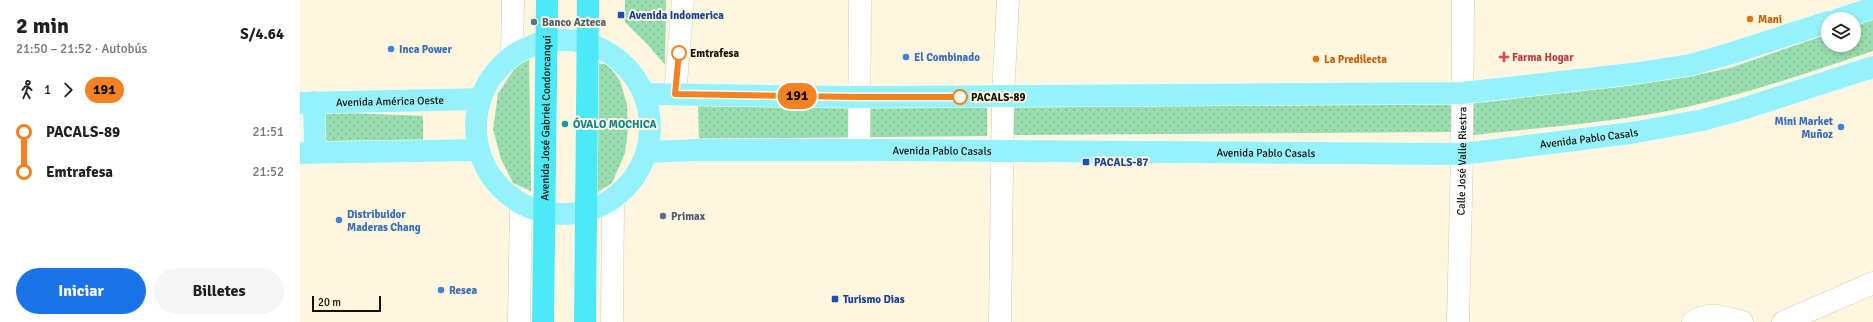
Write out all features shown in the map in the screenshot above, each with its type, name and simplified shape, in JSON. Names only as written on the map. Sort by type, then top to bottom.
[{"type":"highway","name":"Avenida José Gabriel Condorcanqui","points":[[543,322],[547,0]]},
{"type":"highway","points":[[585,322],[588,0]]},
{"type":"main road","points":[[1861,12],[1873,8]]},
{"type":"main road","points":[[645,94],[859,97],[1462,93],[1631,74],[1690,64],[1732,53],[1821,24]]},
{"type":"main road","points":[[568,40],[588,43],[615,57],[632,73],[645,94],[651,123],[648,152],[640,171],[628,187],[613,200],[586,212],[566,215],[544,213],[521,204],[502,190],[488,171],[478,150],[476,124],[480,99],[488,83],[498,68],[512,56],[529,47],[547,41],[568,40]]},
{"type":"main road","name":"Avenida Pablo Casals","points":[[648,152],[696,150],[1002,150],[1462,154],[1631,133],[1703,120],[1873,67]]},
{"type":"main road","name":"Avenida América Oeste","points":[[307,102],[480,99]]},
{"type":"main road","points":[[307,102],[307,152],[478,150]]},
{"type":"street","points":[[512,56],[513,0]]},
{"type":"street","points":[[675,94],[683,0]]},
{"type":"street","points":[[859,150],[860,0]]},
{"type":"street","points":[[1000,322],[1003,96],[1008,0]]},
{"type":"street","name":"Calle José Valle Riestra","points":[[1458,322],[1462,154],[1463,0]]},
{"type":"street","points":[[612,322],[613,200]]},
{"type":"street","points":[[519,322],[521,204]]},
{"type":"street","points":[[1783,322],[1873,283]]},
{"type":"street","points":[[1693,322],[1697,319],[1713,315],[1742,322]]},
{"type":"green space","points":[[625,0],[666,0],[665,65],[649,46],[625,22]]},
{"type":"green space","points":[[1873,18],[1873,51],[1760,88],[1691,106],[1635,117],[1466,136],[1467,99],[1681,78],[1730,68],[1821,36],[1821,52],[1861,52],[1861,22]]},
{"type":"green space","points":[[529,55],[531,191],[513,183],[501,159],[493,129],[498,94],[514,69]]},
{"type":"green space","points":[[592,63],[608,64],[620,81],[627,105],[628,130],[625,153],[612,183],[595,194]]},
{"type":"green space","points":[[987,100],[987,136],[699,139],[698,104]]},
{"type":"green space","points":[[1451,101],[1451,132],[1014,135],[1013,104]]},
{"type":"green space","points":[[326,112],[423,116],[423,144],[325,145]]},
{"type":"bus line","name":"191","points":[[679,53],[675,94],[960,97]]},
{"type":"place","name":"Avenida Indomerica","points":[[621,15]]},
{"type":"place","name":"Mani","points":[[1750,19]]},
{"type":"place","name":"Banco Azteca","points":[[534,22]]},
{"type":"place","name":"Inca Power","points":[[391,49]]},
{"type":"place","name":"Emtrafesa","points":[[679,53]]},
{"type":"place","name":"El Combinado","points":[[906,57]]},
{"type":"place","name":"Farma Hogar","points":[[1504,57]]},
{"type":"place","name":"La Predilecta","points":[[1316,59]]},
{"type":"place","name":"PACALS-89","points":[[960,97]]},
{"type":"place","name":"ÓVALO MOCHICA","points":[[565,124]]},
{"type":"place","name":"Mini Market Muñoz","points":[[1841,127]]},
{"type":"place","name":"PACALS-87","points":[[1086,162]]},
{"type":"place","name":"Primax","points":[[663,216]]},
{"type":"place","name":"Distribuidor Maderas Chang","points":[[339,220]]},
{"type":"place","name":"Resea","points":[[441,290]]},
{"type":"place","name":"Turismo Dias","points":[[835,299]]}]
